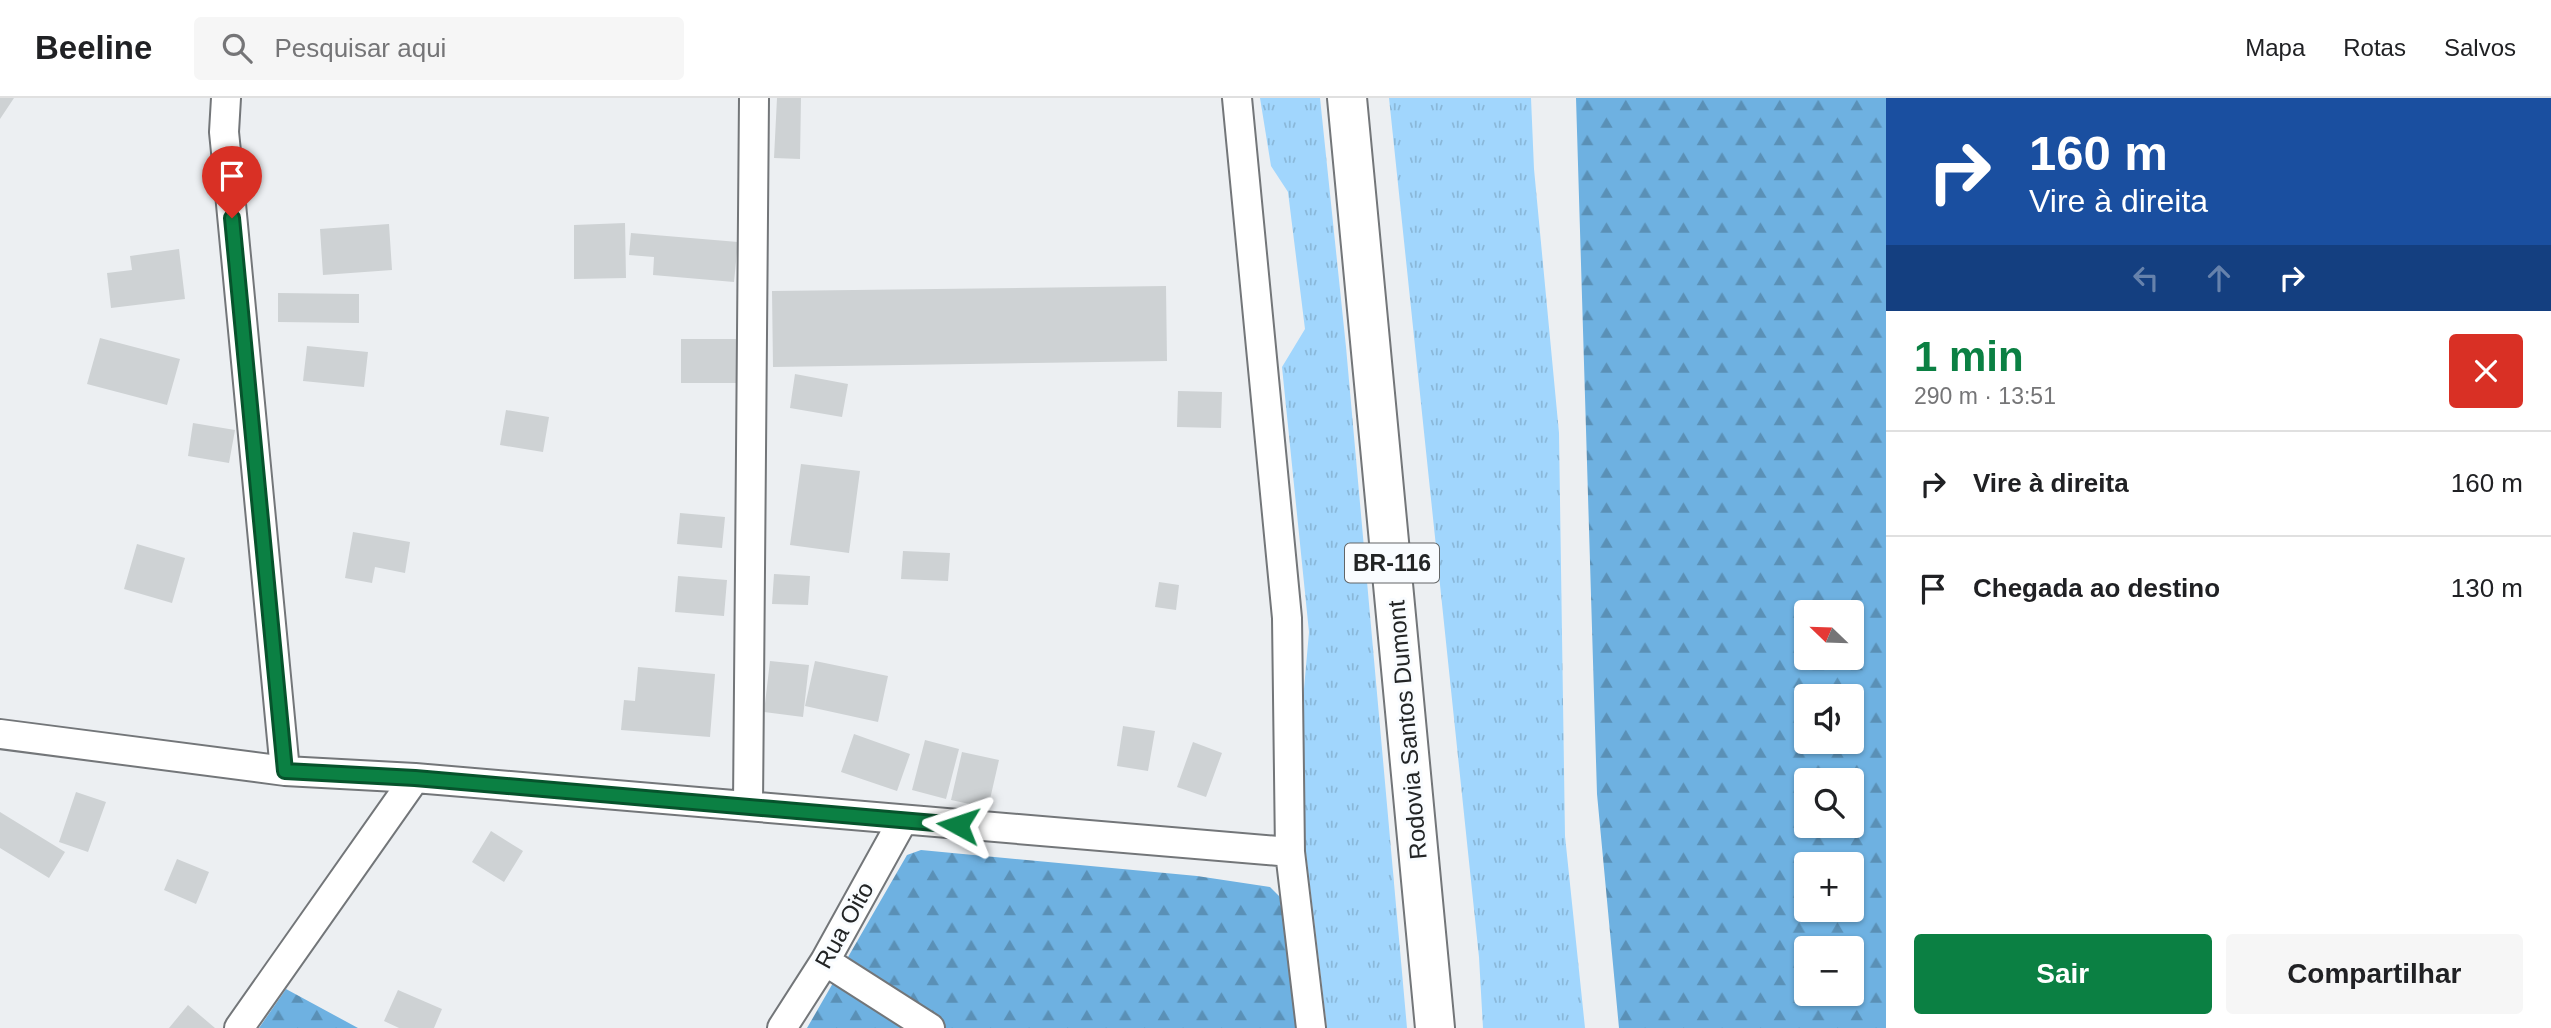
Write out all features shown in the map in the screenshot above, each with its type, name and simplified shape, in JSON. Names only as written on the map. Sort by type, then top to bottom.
[{"type":"highway","name":"Rodovia Santos Dumont","points":[[1347,98],[1435,1028]]},
{"type":"street","points":[[226,98],[224,132],[285,771]]},
{"type":"street","points":[[748,805],[754,98]]},
{"type":"street","points":[[1237,98],[1287,618],[1290,852],[1311,1028]]},
{"type":"street","points":[[0,734],[285,771],[415,778],[1290,852]]},
{"type":"street","points":[[239,1028],[415,778]]},
{"type":"street","name":"Rua Oito","points":[[782,1028],[825,961],[903,820]]},
{"type":"street","points":[[825,961],[930,1028]]},
{"type":"green space","points":[[1260,98],[1320,98],[1346,347],[1407,1028],[1327,1028],[1301,812],[1301,723],[1309,632],[1282,367],[1305,329],[1288,192],[1271,166]]},
{"type":"green space","points":[[1389,98],[1531,98],[1534,169],[1559,433],[1565,836],[1585,1028],[1483,1028],[1479,957]]},
{"type":"green space","points":[[1576,98],[1886,98],[1886,1028],[1619,1028],[1597,794]]},
{"type":"green space","points":[[921,850],[1197,876],[1270,887],[1288,905],[1305,1028],[807,1028],[907,855]]},
{"type":"green space","points":[[286,989],[358,1028],[259,1028]]},
{"type":"building","points":[[0,98],[14,98],[0,119]]},
{"type":"building","points":[[777,98],[801,98],[800,159],[774,158]]},
{"type":"building","points":[[625,223],[626,278],[574,279],[574,225]]},
{"type":"building","points":[[389,224],[392,270],[323,275],[320,229]]},
{"type":"building","points":[[631,233],[738,242],[734,282],[653,275],[654,257],[629,255]]},
{"type":"building","points":[[179,249],[185,299],[111,308],[107,273],[132,270],[130,256]]},
{"type":"building","points":[[1166,286],[1167,361],[773,367],[772,291]]},
{"type":"building","points":[[278,293],[359,294],[359,323],[278,322]]},
{"type":"building","points":[[100,338],[180,359],[167,405],[87,384]]},
{"type":"building","points":[[681,339],[738,339],[737,383],[681,383]]},
{"type":"building","points":[[307,346],[368,352],[364,387],[303,381]]},
{"type":"building","points":[[795,374],[848,384],[842,417],[790,408]]},
{"type":"building","points":[[1178,391],[1222,392],[1221,428],[1177,427]]},
{"type":"building","points":[[506,410],[549,417],[543,452],[500,445]]},
{"type":"building","points":[[193,423],[235,430],[229,463],[188,456]]},
{"type":"building","points":[[801,464],[860,471],[849,553],[790,545]]},
{"type":"building","points":[[680,513],[725,517],[722,548],[677,544]]},
{"type":"building","points":[[353,532],[410,542],[405,573],[375,567],[372,583],[345,578]]},
{"type":"building","points":[[137,544],[185,558],[172,603],[124,589]]},
{"type":"building","points":[[903,551],[950,553],[948,581],[901,579]]},
{"type":"building","points":[[774,574],[810,576],[808,605],[772,604]]},
{"type":"building","points":[[678,576],[727,580],[724,616],[675,612]]},
{"type":"building","points":[[1159,582],[1179,585],[1176,610],[1155,607]]},
{"type":"building","points":[[770,661],[809,665],[803,717],[764,712]]},
{"type":"building","points":[[815,661],[888,676],[878,722],[805,706]]},
{"type":"building","points":[[638,667],[715,674],[710,737],[621,730],[624,700],[635,701]]},
{"type":"building","points":[[1123,726],[1155,731],[1148,771],[1117,766]]},
{"type":"building","points":[[854,734],[910,754],[897,791],[841,772]]},
{"type":"building","points":[[925,740],[959,749],[946,799],[912,790]]},
{"type":"building","points":[[1193,742],[1222,753],[1206,797],[1177,787]]},
{"type":"building","points":[[962,752],[999,760],[988,808],[951,800]]},
{"type":"building","points":[[76,792],[106,802],[88,852],[59,842]]},
{"type":"building","points":[[0,812],[65,852],[49,878],[0,848]]},
{"type":"building","points":[[491,831],[523,851],[504,882],[472,862]]},
{"type":"building","points":[[177,859],[209,872],[196,904],[164,890]]},
{"type":"building","points":[[398,990],[442,1009],[434,1028],[399,1028],[384,1021]]},
{"type":"building","points":[[188,1005],[215,1028],[169,1028]]},
{"type":"route","points":[[232,218],[285,771],[415,778],[958,825]]}]
